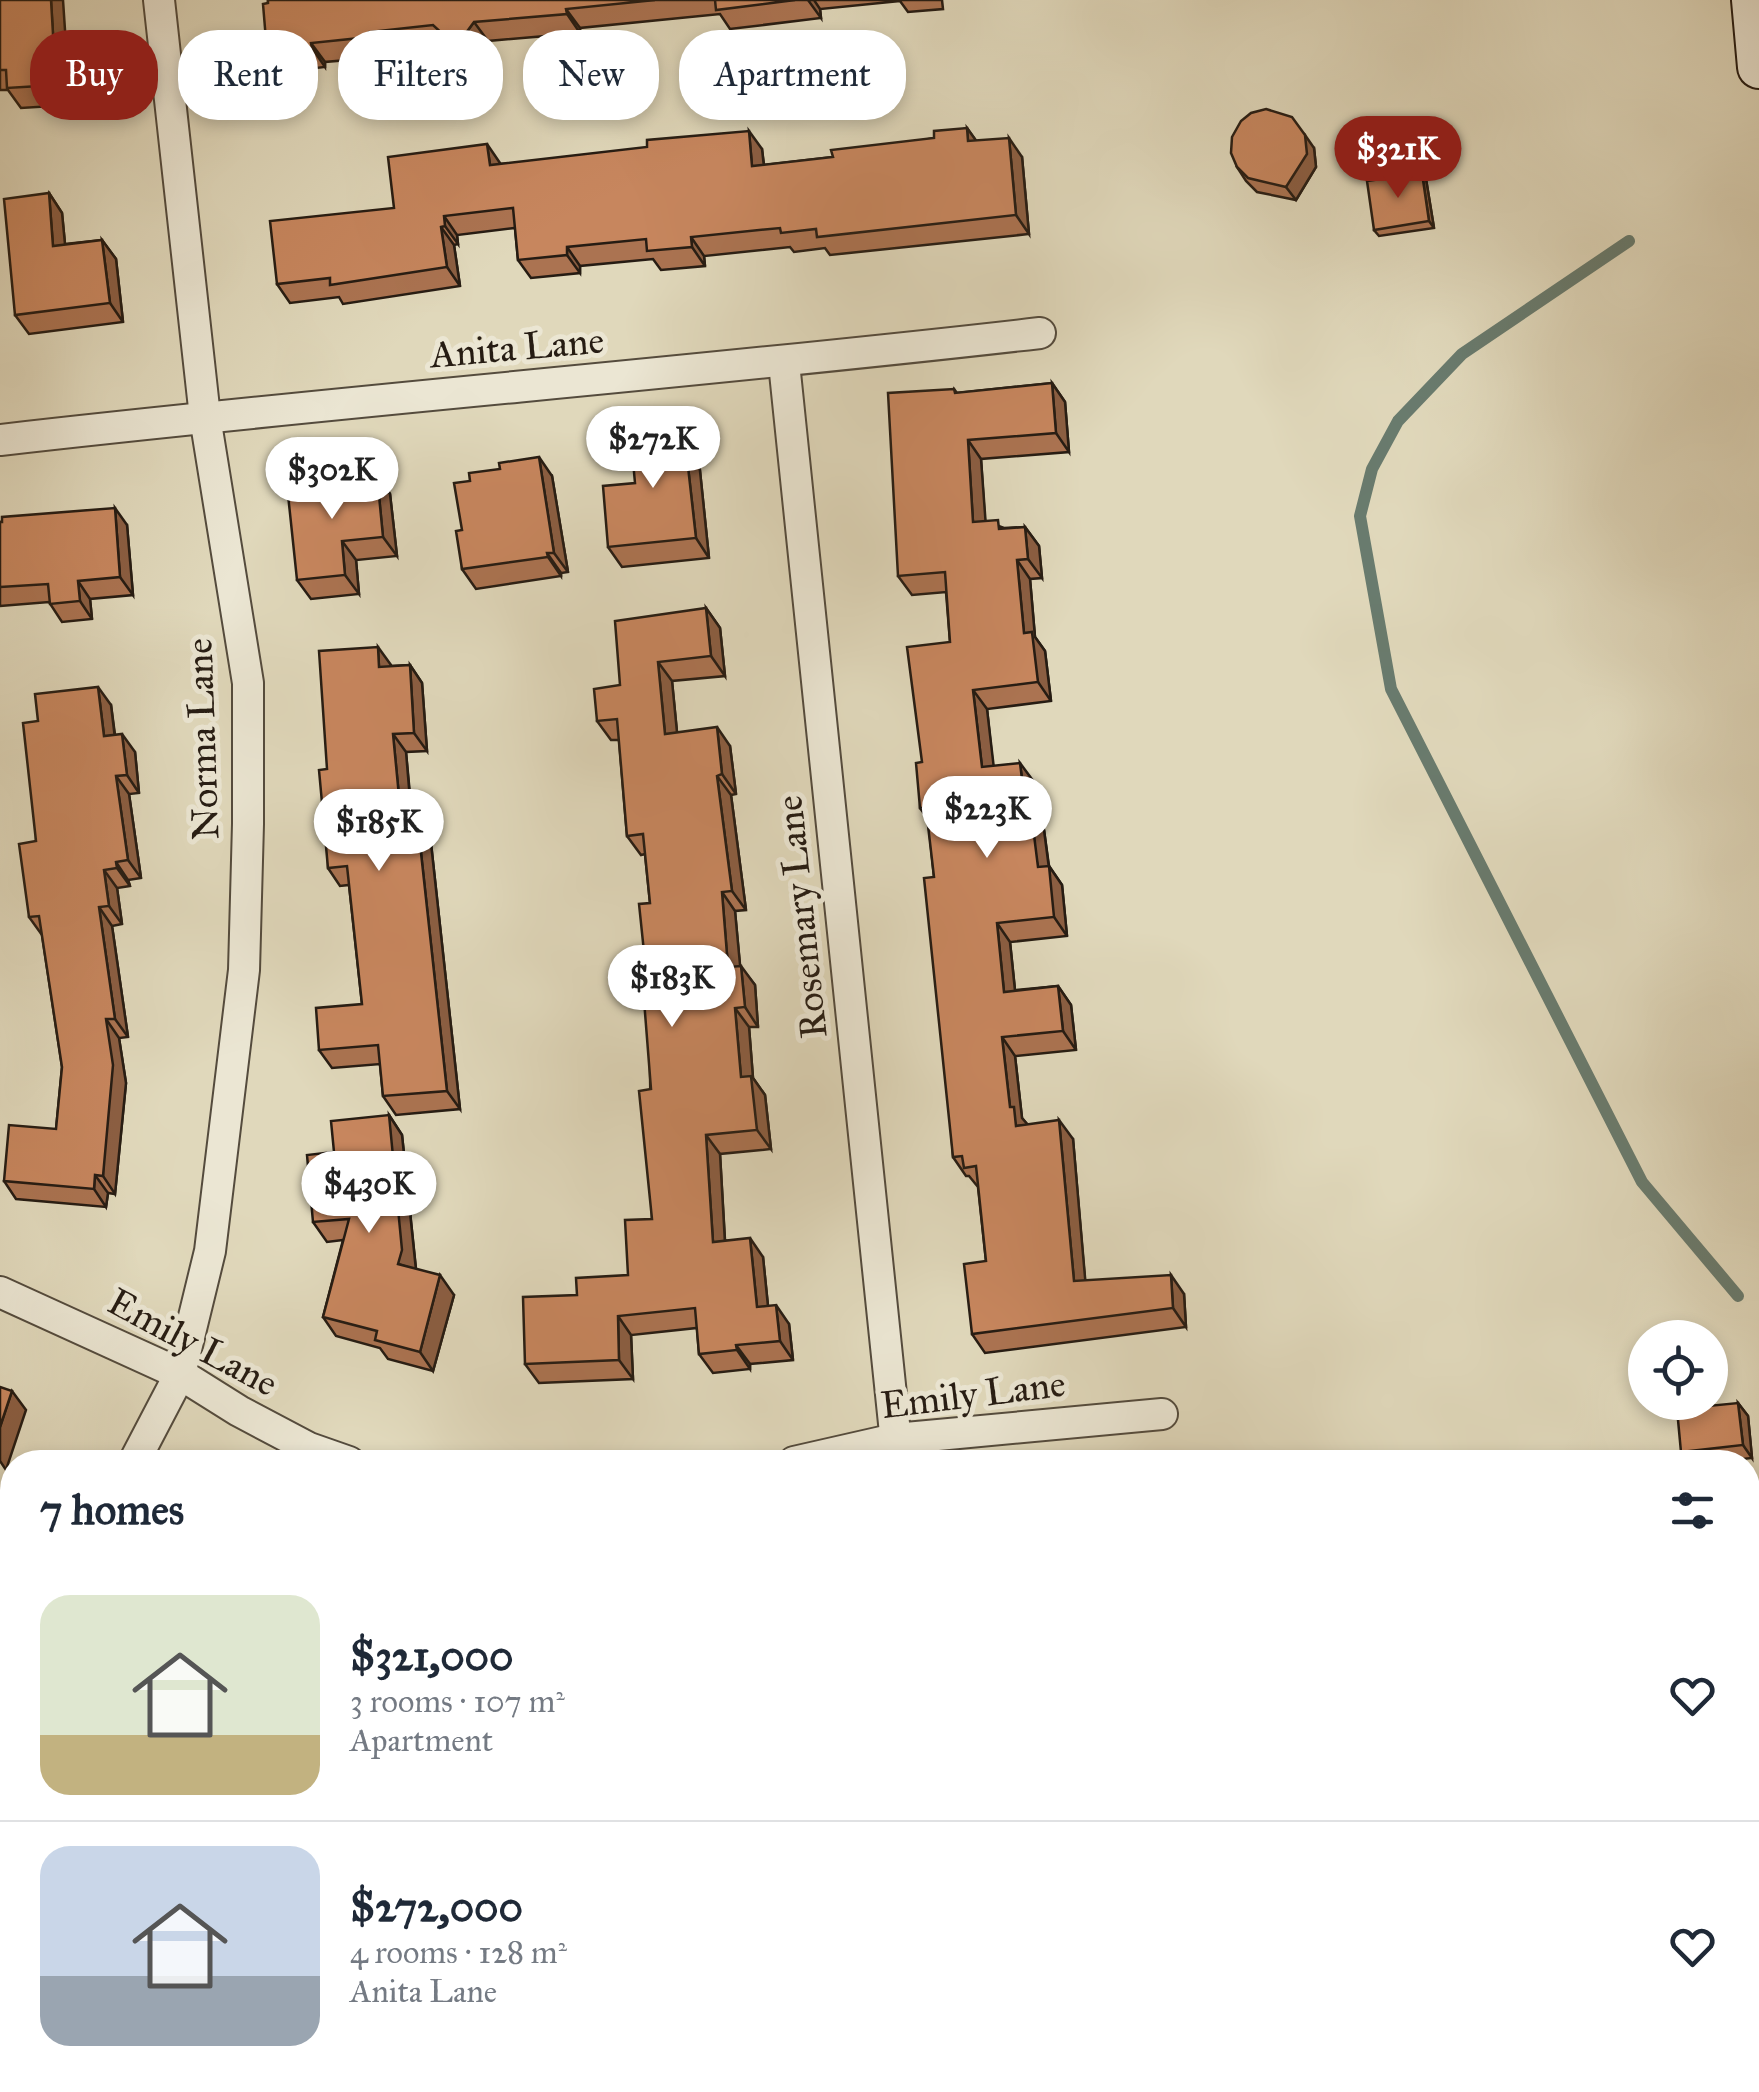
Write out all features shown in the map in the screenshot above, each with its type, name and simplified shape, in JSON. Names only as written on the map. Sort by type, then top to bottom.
[{"type":"street","name":"Norma Lane","points":[[140,1450],[180,1374],[210,1251],[244,970],[248,824],[248,684],[205,417],[159,0]]},
{"type":"street","points":[[1754,0],[1759,67]]},
{"type":"street","name":"Anita Lane","points":[[0,440],[1040,333]]},
{"type":"street","name":"Rosemary Lane","points":[[784,362],[897,1450]]},
{"type":"street","name":"Emily Lane","points":[[0,1292],[180,1374],[239,1411],[315,1450]]},
{"type":"street","name":"Emily Lane","points":[[904,1450],[1162,1414]]},
{"type":"building","points":[[0,0],[51,0],[53,30],[30,30],[30,87],[7,88],[6,70],[0,70]]},
{"type":"building","points":[[655,0],[566,9],[567,14],[474,22],[468,30],[438,30],[433,25],[338,30],[338,40],[318,42],[318,30],[265,30],[263,4]]},
{"type":"building","points":[[715,0],[795,0],[716,10]]},
{"type":"building","points":[[1266,109],[1292,117],[1305,135],[1307,154],[1286,187],[1248,178],[1231,153],[1232,137],[1241,121]]},
{"type":"building","points":[[967,128],[968,141],[1009,138],[1016,215],[817,237],[816,229],[781,233],[780,228],[691,237],[692,247],[647,251],[646,239],[567,247],[567,255],[518,260],[513,208],[444,216],[445,226],[441,227],[447,267],[330,285],[330,278],[277,284],[270,221],[394,208],[388,157],[487,144],[490,165],[647,147],[647,140],[749,131],[752,166],[833,157],[831,150],[934,138],[934,131]]},
{"type":"building","points":[[1422,173],[1429,221],[1374,230],[1367,181]]},
{"type":"building","points":[[49,193],[53,246],[102,240],[110,303],[15,315],[4,199]]},
{"type":"building","points":[[1052,383],[1056,433],[968,440],[973,522],[998,520],[999,529],[1025,527],[1028,559],[1017,560],[1024,633],[1032,632],[1038,682],[973,690],[982,767],[1020,763],[1038,867],[1049,866],[1054,917],[997,923],[1004,992],[1058,986],[1063,1031],[1002,1037],[1010,1107],[1014,1107],[1016,1126],[1059,1120],[1074,1281],[1171,1275],[1173,1308],[972,1334],[964,1264],[986,1261],[976,1166],[964,1168],[962,1156],[953,1157],[924,878],[934,877],[926,808],[920,808],[916,763],[922,762],[907,647],[950,642],[945,572],[898,576],[888,393],[954,389],[955,393]]},
{"type":"building","points":[[683,422],[696,538],[608,547],[603,486],[635,483],[630,428]]},
{"type":"building","points":[[539,457],[554,553],[462,569],[456,531],[462,530],[454,483],[470,481],[469,473],[500,469],[499,463]]},
{"type":"building","points":[[377,475],[383,537],[342,541],[345,575],[297,580],[287,485]]},
{"type":"building","points":[[115,508],[120,577],[78,581],[80,601],[50,604],[48,584],[0,587],[2,517]]},
{"type":"building","points":[[706,608],[711,656],[658,662],[665,734],[717,727],[722,774],[717,776],[732,891],[722,892],[728,967],[741,966],[745,1007],[735,1008],[741,1077],[751,1076],[757,1130],[706,1135],[713,1242],[750,1238],[757,1307],[776,1305],[780,1341],[736,1345],[737,1350],[699,1354],[695,1308],[618,1316],[619,1360],[525,1364],[523,1297],[577,1295],[576,1278],[628,1275],[625,1220],[652,1219],[639,1091],[651,1089],[644,1000],[649,1000],[639,904],[650,903],[643,834],[627,836],[617,719],[597,721],[594,689],[620,685],[615,621]]},
{"type":"building","points":[[378,647],[379,667],[410,665],[414,733],[393,734],[401,817],[417,816],[447,1091],[383,1096],[378,1045],[319,1050],[316,1008],[362,1004],[347,866],[328,868],[319,770],[327,769],[319,651]]},
{"type":"building","points":[[98,687],[104,736],[122,734],[127,775],[116,776],[128,860],[116,862],[117,868],[104,870],[109,906],[99,907],[115,1019],[106,1019],[113,1065],[103,1176],[95,1175],[94,1189],[4,1181],[9,1125],[56,1129],[62,1067],[39,916],[29,917],[19,844],[36,841],[23,723],[38,721],[35,694]]},
{"type":"building","points":[[389,1115],[402,1250],[398,1264],[440,1275],[420,1352],[375,1340],[377,1331],[323,1317],[349,1219],[313,1222],[307,1155],[334,1152],[331,1121]]},
{"type":"building","points":[[0,1387],[12,1391],[0,1427]]},
{"type":"building","points":[[1738,1403],[1743,1445],[1681,1450],[1678,1420],[1728,1420],[1728,1404]]},
{"type":"waterway","points":[[1629,241],[1462,354],[1398,421],[1372,469],[1360,516],[1391,689],[1642,1182],[1738,1296]]}]
